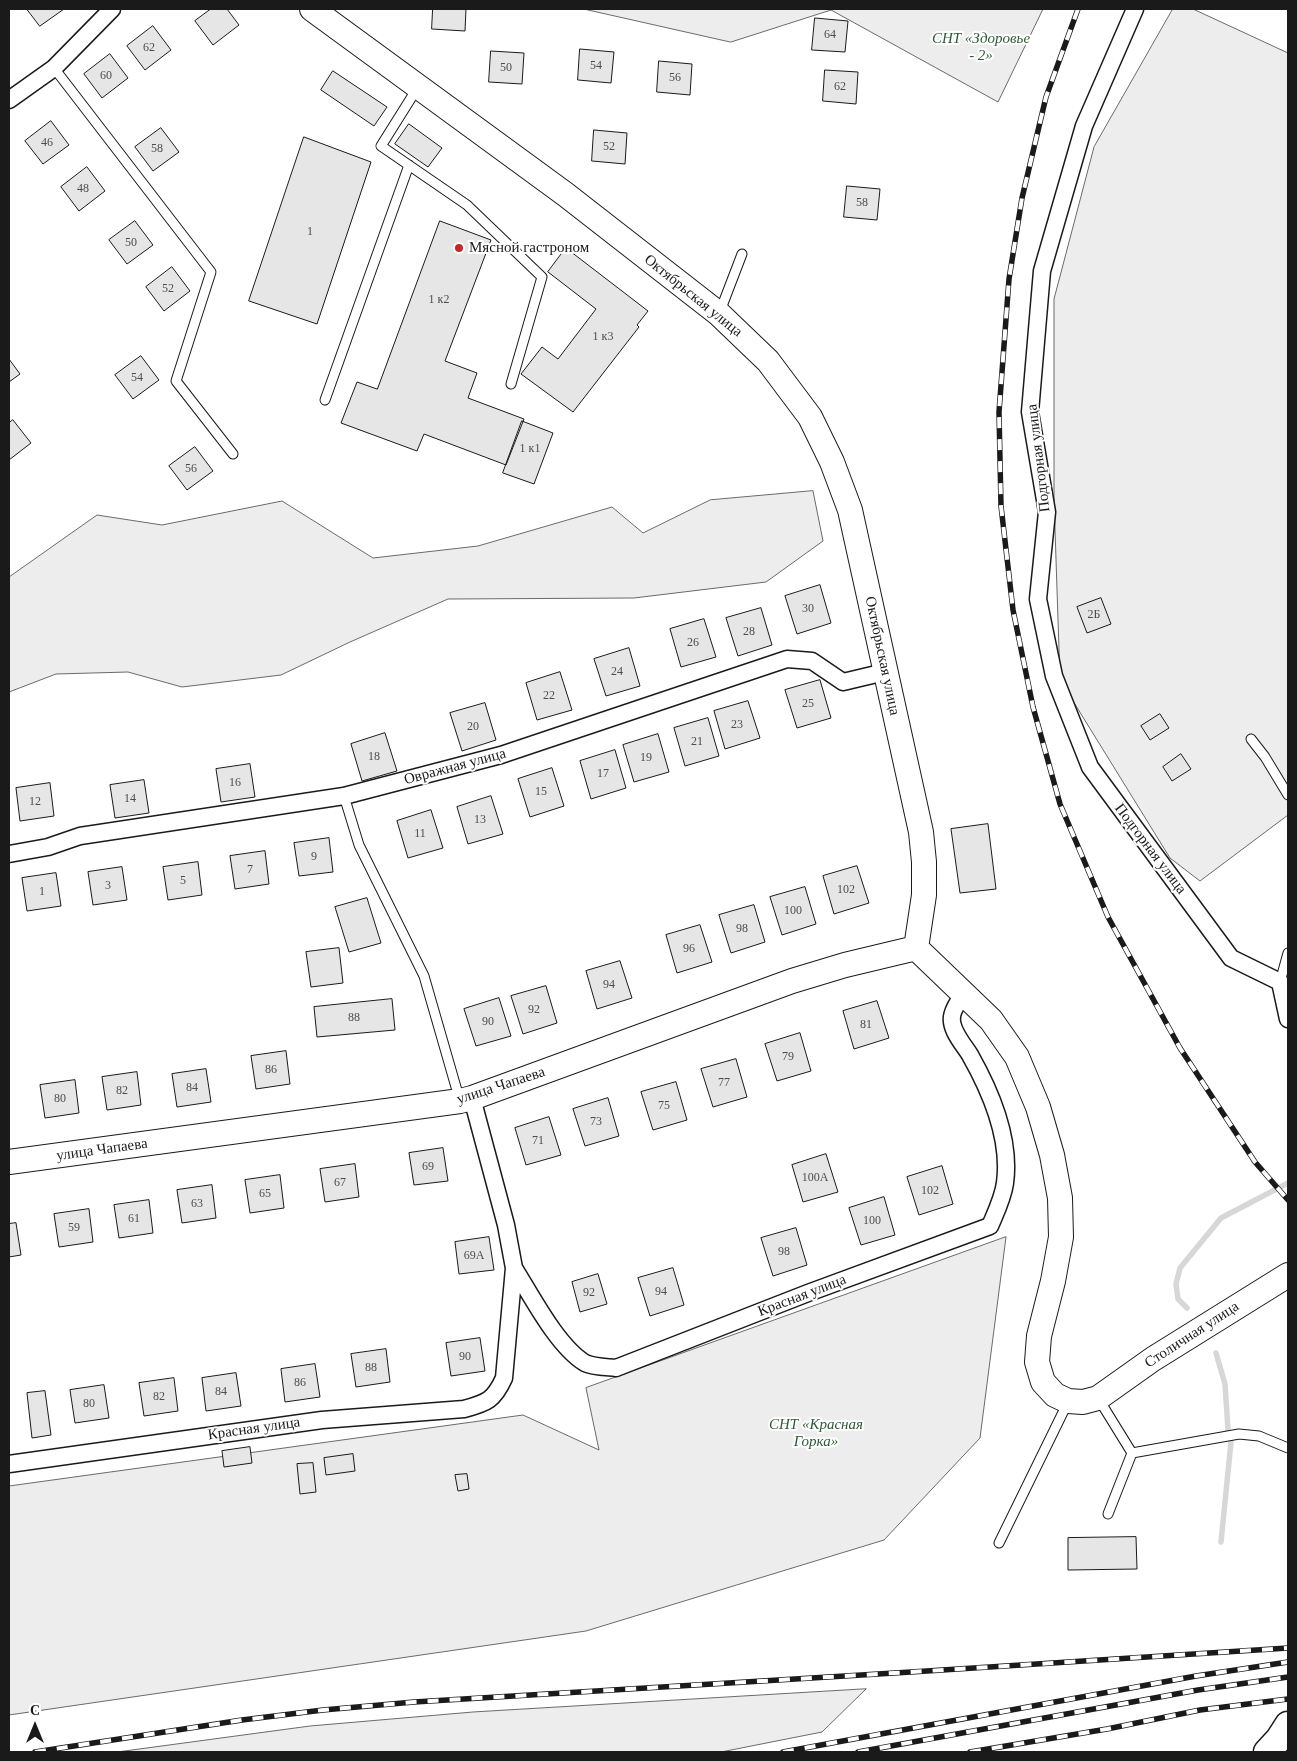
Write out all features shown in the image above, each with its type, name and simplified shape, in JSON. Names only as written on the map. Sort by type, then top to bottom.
[{"type":"street","points":[[9,100],[54,68],[112,9]]},
{"type":"street","name":"Октябрьская улица","points":[[312,9],[564,194],[719,314],[768,361],[810,417],[832,462],[850,510],[921,832],[924,862],[924,894],[916,948]]},
{"type":"street","name":"Подгорная улица","points":[[1134,9],[1084,126],[1042,270],[1030,412],[1047,512],[1038,599],[1054,676],[1090,767],[1231,958],[1280,982]]},
{"type":"street","name":"Овражная улица","points":[[9,854],[48,847],[80,836],[344,796],[501,755],[786,659],[812,660],[843,682],[885,672]]},
{"type":"street","points":[[916,948],[991,1020],[1016,1057],[1038,1107],[1052,1156],[1060,1198],[1061,1237],[1053,1280],[1039,1336],[1037,1362],[1043,1382],[1055,1395],[1068,1401],[1083,1402],[1098,1398]]},
{"type":"street","name":"улица Чапаева","points":[[9,1162],[466,1100],[792,981],[845,965],[916,948]]},
{"type":"street","points":[[1280,982],[1288,1019]]},
{"type":"street","name":"Красная улица","points":[[514,1268],[551,1326],[572,1351],[587,1364],[616,1368],[808,1293],[990,1226],[1000,1204],[1005,1183],[1006,1156],[998,1118],[985,1082],[954,1029],[952,1017],[963,993]]},
{"type":"street","points":[[466,1100],[506,1225],[514,1268]]},
{"type":"street","name":"Красная улица","points":[[9,1464],[322,1420],[464,1409],[481,1404],[497,1393],[504,1378],[514,1268]]},
{"type":"street","name":"Столичная улица","points":[[1098,1398],[1153,1359],[1288,1275]]},
{"type":"lane","points":[[54,68],[210,272],[176,381],[233,454]]},
{"type":"lane","points":[[418,86],[381,146],[467,205],[542,277],[510,384]]},
{"type":"lane","points":[[325,400],[409,165]]},
{"type":"lane","points":[[719,314],[742,254]]},
{"type":"lane","points":[[1251,739],[1265,756],[1288,795]]},
{"type":"lane","points":[[344,796],[359,845],[424,976],[466,1100]]},
{"type":"lane","points":[[1280,982],[1288,953]]},
{"type":"lane","points":[[1098,1398],[1132,1453]]},
{"type":"lane","points":[[999,1543],[1068,1401]]},
{"type":"lane","points":[[1132,1453],[1239,1434],[1259,1436],[1288,1448]]},
{"type":"lane","points":[[1108,1514],[1132,1453]]},
{"type":"shaded area","name":"СНТ «Здоровье - 2»","points":[[584,9],[1043,9],[998,102],[831,10],[731,42]]},
{"type":"shaded area","points":[[1173,9],[1193,9],[1288,53],[1288,815],[1200,881],[1170,858],[1060,680],[1054,499],[1054,299],[1094,147]]},
{"type":"shaded area","points":[[813,491],[823,541],[766,582],[634,598],[448,599],[281,675],[182,687],[128,672],[56,674],[9,692],[9,577],[97,515],[162,525],[282,501],[373,558],[478,546],[612,507],[643,533],[710,500]]},
{"type":"shaded area","name":"СНТ «Красная Горка»","points":[[1006,1237],[980,1438],[884,1540],[586,1631],[9,1715],[9,1486],[523,1415],[599,1450],[586,1388]]},
{"type":"shaded area","points":[[866,1689],[822,1732],[721,1752],[117,1752],[310,1726],[473,1712]]},
{"type":"building","points":[[27,9],[64,9],[40,26]]},
{"type":"building","points":[[211,9],[227,9],[239,25],[213,45],[195,21]]},
{"type":"building","points":[[433,9],[466,9],[465,31],[432,29]]},
{"type":"building","points":[[815,18],[848,21],[845,52],[812,50]]},
{"type":"building","points":[[153,26],[171,50],[145,70],[127,46]]},
{"type":"building","points":[[580,49],[614,52],[611,83],[578,80]]},
{"type":"building","points":[[491,51],[524,53],[522,84],[489,82]]},
{"type":"building","points":[[110,54],[128,78],[102,98],[84,74]]},
{"type":"building","points":[[659,61],[692,64],[690,95],[657,92]]},
{"type":"building","points":[[825,70],[858,72],[856,104],[823,101]]},
{"type":"building","points":[[333,71],[387,107],[374,126],[321,90]]},
{"type":"building","points":[[51,121],[69,145],[43,164],[25,141]]},
{"type":"building","points":[[409,124],[442,148],[428,167],[395,144]]},
{"type":"building","points":[[161,128],[179,152],[153,171],[135,147]]},
{"type":"building","points":[[594,130],[627,133],[625,164],[592,161]]},
{"type":"building","points":[[304,137],[371,162],[317,324],[249,301]]},
{"type":"building","points":[[87,167],[105,191],[79,211],[61,187]]},
{"type":"building","points":[[847,186],[880,189],[877,220],[844,217]]},
{"type":"building","points":[[135,221],[153,245],[127,264],[109,240]]},
{"type":"building","points":[[440,221],[491,240],[445,361],[477,373],[468,398],[524,419],[506,465],[424,434],[417,451],[341,423],[357,382],[377,389]]},
{"type":"building","points":[[566,248],[648,311],[637,325],[639,327],[573,412],[521,374],[542,347],[558,359],[596,309],[548,272]]},
{"type":"building","points":[[172,267],[190,291],[164,311],[146,287]]},
{"type":"building","points":[[141,356],[159,380],[133,399],[115,375]]},
{"type":"building","points":[[9,359],[20,374],[9,382]]},
{"type":"building","points":[[13,420],[31,443],[9,460],[9,423]]},
{"type":"building","points":[[522,421],[553,433],[534,484],[503,473]]},
{"type":"building","points":[[195,447],[213,471],[187,490],[169,466]]},
{"type":"building","points":[[820,585],[831,623],[797,634],[785,596]]},
{"type":"building","points":[[1101,598],[1111,624],[1087,633],[1077,607]]},
{"type":"building","points":[[761,608],[772,645],[738,656],[726,618]]},
{"type":"building","points":[[704,619],[716,657],[681,667],[670,629]]},
{"type":"building","points":[[629,648],[640,686],[606,696],[594,659]]},
{"type":"building","points":[[560,672],[572,710],[537,720],[526,683]]},
{"type":"building","points":[[820,680],[831,718],[797,728],[785,690]]},
{"type":"building","points":[[748,701],[760,738],[725,749],[714,711]]},
{"type":"building","points":[[485,703],[496,740],[462,751],[450,713]]},
{"type":"building","points":[[1160,714],[1169,728],[1150,740],[1141,726]]},
{"type":"building","points":[[708,718],[719,756],[685,766],[674,728]]},
{"type":"building","points":[[385,733],[397,771],[362,781],[351,744]]},
{"type":"building","points":[[658,734],[669,772],[634,782],[623,745]]},
{"type":"building","points":[[615,750],[626,788],[591,799],[580,761]]},
{"type":"building","points":[[1181,754],[1191,769],[1172,781],[1163,767]]},
{"type":"building","points":[[250,764],[255,797],[221,802],[216,769]]},
{"type":"building","points":[[552,768],[564,806],[530,817],[518,779]]},
{"type":"building","points":[[144,780],[149,813],[115,818],[110,785]]},
{"type":"building","points":[[50,783],[54,816],[20,821],[16,788]]},
{"type":"building","points":[[491,796],[503,834],[468,844],[457,807]]},
{"type":"building","points":[[431,810],[443,848],[408,858],[397,821]]},
{"type":"building","points":[[988,824],[996,889],[960,893],[951,829]]},
{"type":"building","points":[[329,838],[333,872],[299,876],[294,843]]},
{"type":"building","points":[[265,851],[269,884],[235,889],[230,856]]},
{"type":"building","points":[[198,862],[202,895],[168,900],[163,867]]},
{"type":"building","points":[[857,866],[869,903],[834,914],[823,876]]},
{"type":"building","points":[[122,867],[127,900],[93,905],[88,872]]},
{"type":"building","points":[[56,873],[61,906],[27,911],[22,878]]},
{"type":"building","points":[[805,887],[816,924],[782,935],[770,897]]},
{"type":"building","points":[[367,898],[381,943],[349,952],[335,907]]},
{"type":"building","points":[[754,905],[765,942],[731,953],[719,915]]},
{"type":"building","points":[[700,925],[712,962],[677,973],[666,935]]},
{"type":"building","points":[[339,948],[343,983],[311,987],[306,952]]},
{"type":"building","points":[[620,961],[632,998],[597,1009],[586,971]]},
{"type":"building","points":[[546,986],[557,1023],[523,1034],[511,996]]},
{"type":"building","points":[[499,998],[511,1036],[476,1046],[464,1009]]},
{"type":"building","points":[[392,999],[395,1030],[317,1037],[314,1007]]},
{"type":"building","points":[[877,1001],[889,1038],[854,1049],[843,1011]]},
{"type":"building","points":[[800,1033],[811,1071],[777,1081],[765,1044]]},
{"type":"building","points":[[286,1051],[290,1084],[256,1089],[251,1056]]},
{"type":"building","points":[[736,1059],[747,1097],[713,1107],[701,1069]]},
{"type":"building","points":[[206,1069],[211,1102],[177,1107],[172,1074]]},
{"type":"building","points":[[137,1072],[141,1105],[107,1110],[102,1077]]},
{"type":"building","points":[[75,1080],[79,1113],[45,1118],[40,1085]]},
{"type":"building","points":[[676,1082],[687,1120],[653,1130],[641,1092]]},
{"type":"building","points":[[608,1098],[619,1136],[585,1146],[573,1109]]},
{"type":"building","points":[[549,1117],[561,1155],[526,1165],[515,1128]]},
{"type":"building","points":[[443,1148],[448,1181],[414,1185],[409,1153]]},
{"type":"building","points":[[826,1154],[838,1192],[803,1202],[792,1165]]},
{"type":"building","points":[[355,1164],[359,1197],[325,1202],[320,1169]]},
{"type":"building","points":[[942,1166],[953,1204],[919,1215],[907,1177]]},
{"type":"building","points":[[280,1175],[284,1208],[250,1213],[245,1180]]},
{"type":"building","points":[[212,1185],[216,1218],[182,1223],[177,1190]]},
{"type":"building","points":[[884,1197],[895,1235],[861,1245],[849,1208]]},
{"type":"building","points":[[149,1200],[153,1233],[119,1238],[114,1205]]},
{"type":"building","points":[[89,1209],[93,1242],[59,1247],[54,1214]]},
{"type":"building","points":[[16,1223],[21,1255],[9,1257],[9,1224]]},
{"type":"building","points":[[796,1228],[807,1265],[773,1276],[761,1238]]},
{"type":"building","points":[[489,1237],[494,1270],[459,1274],[455,1242]]},
{"type":"building","points":[[673,1268],[684,1305],[650,1316],[638,1278]]},
{"type":"building","points":[[598,1274],[607,1304],[580,1312],[572,1282]]},
{"type":"building","points":[[480,1338],[485,1371],[451,1376],[446,1343]]},
{"type":"building","points":[[386,1349],[390,1382],[356,1387],[351,1354]]},
{"type":"building","points":[[315,1364],[320,1397],[285,1402],[281,1369]]},
{"type":"building","points":[[236,1373],[241,1406],[206,1411],[202,1378]]},
{"type":"building","points":[[174,1378],[178,1411],[144,1416],[139,1383]]},
{"type":"building","points":[[104,1385],[109,1418],[75,1423],[70,1390]]},
{"type":"building","points":[[45,1391],[51,1435],[32,1438],[27,1393]]},
{"type":"building","points":[[250,1447],[252,1463],[224,1467],[222,1451]]},
{"type":"building","points":[[353,1454],[355,1471],[326,1475],[324,1458]]},
{"type":"building","points":[[313,1463],[316,1492],[300,1494],[297,1464]]},
{"type":"building","points":[[467,1474],[469,1489],[458,1491],[455,1475]]},
{"type":"building","points":[[1136,1537],[1137,1569],[1068,1570],[1068,1538]]},
{"type":"waterway","points":[[1187,1308],[1178,1299],[1176,1284],[1180,1268],[1221,1218],[1288,1183]]},
{"type":"waterway","points":[[1216,1353],[1225,1384],[1228,1430]]},
{"type":"waterway","points":[[1221,1542],[1231,1442]]},
{"type":"railway","points":[[1078,9],[1046,97],[1022,198],[1009,279],[999,412],[1001,506],[1013,610],[1033,707],[1060,804],[1108,917],[1180,1048],[1255,1162],[1288,1200]]},
{"type":"railway","points":[[35,1752],[242,1720],[323,1710],[414,1702],[1288,1648]]},
{"type":"railway","points":[[783,1752],[1196,1676],[1288,1662]]},
{"type":"railway","points":[[858,1752],[1198,1690],[1288,1677]]},
{"type":"railway","points":[[970,1752],[1107,1729],[1200,1710],[1288,1699]]},
{"type":"place","name":"Мясной гастроном","points":[[459,248]]}]
